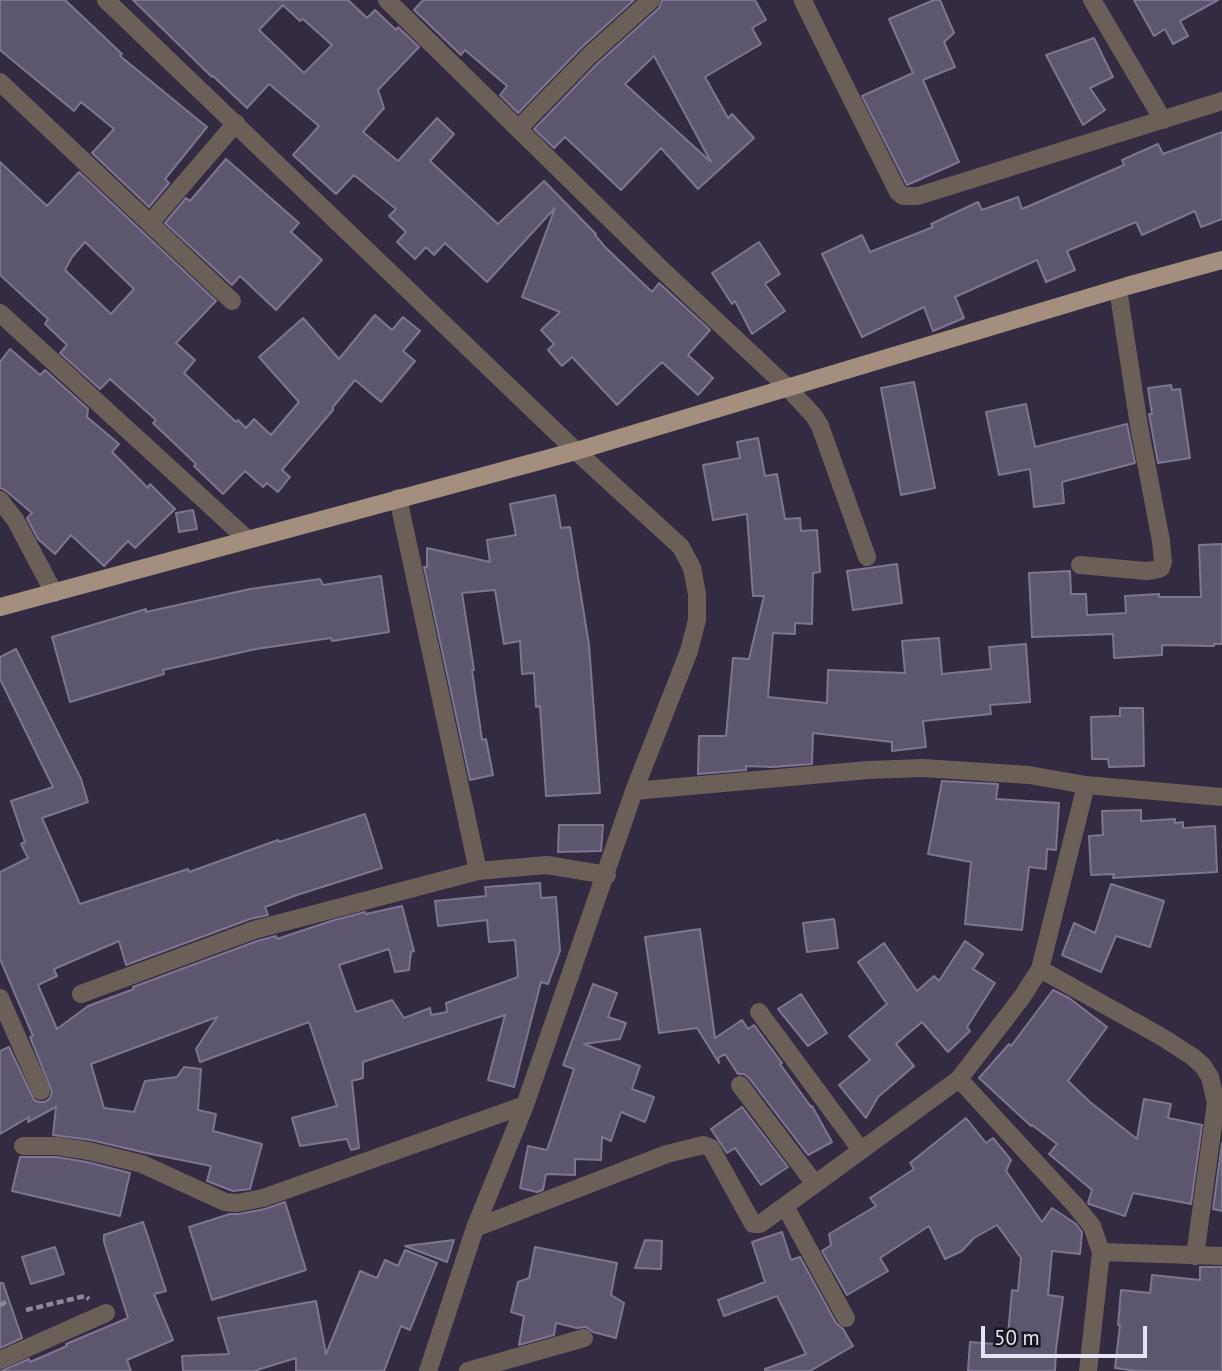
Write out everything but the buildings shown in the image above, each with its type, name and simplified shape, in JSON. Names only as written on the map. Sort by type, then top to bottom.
[{"type":"main road","points":[[0,607],[576,451],[1222,260]]},
{"type":"street","points":[[106,0],[576,451],[681,548],[692,568],[697,594],[697,620],[689,651],[635,791],[526,1105],[475,1228],[428,1371]]},
{"type":"street","points":[[517,129],[589,56],[651,0]]},
{"type":"street","points":[[803,0],[898,192],[903,196],[918,196],[1222,101]]},
{"type":"street","points":[[1092,0],[1163,120]]},
{"type":"street","points":[[400,4],[517,129],[814,416],[867,557]]},
{"type":"street","points":[[0,82],[232,301]]},
{"type":"street","points":[[150,223],[236,123]]},
{"type":"street","points":[[1080,565],[1146,571],[1161,568],[1163,562],[1118,289]]},
{"type":"street","points":[[0,313],[248,540]]},
{"type":"street","points":[[398,498],[478,871]]},
{"type":"street","points":[[0,500],[16,521],[54,593]]},
{"type":"street","points":[[635,791],[868,770],[923,768],[1029,775],[1086,785],[1222,797]]},
{"type":"street","points":[[475,1228],[667,1154],[703,1145],[711,1148],[753,1224],[760,1224],[785,1206],[959,1079],[1022,997],[1040,969],[1086,785]]},
{"type":"street","points":[[81,994],[254,930],[478,871],[547,866],[607,875]]},
{"type":"street","points":[[1040,969],[1162,1037],[1193,1057],[1210,1077],[1216,1103],[1195,1256]]},
{"type":"street","points":[[0,998],[41,1091]]},
{"type":"street","points":[[759,1012],[862,1150]]},
{"type":"street","points":[[959,1079],[1092,1226],[1101,1252],[1088,1371]]},
{"type":"street","points":[[740,1085],[815,1184]]},
{"type":"street","points":[[23,1146],[57,1146],[142,1164],[225,1202],[237,1203],[263,1198],[526,1105]]},
{"type":"street","points":[[785,1206],[846,1318]]},
{"type":"street","points":[[1101,1252],[1222,1256]]},
{"type":"street","points":[[0,1360],[106,1313]]},
{"type":"street","points":[[468,1371],[584,1338]]},
{"type":"path","points":[[26,1310],[85,1296],[106,1313]]},
{"type":"path","points":[[0,1305],[6,1302]]}]
